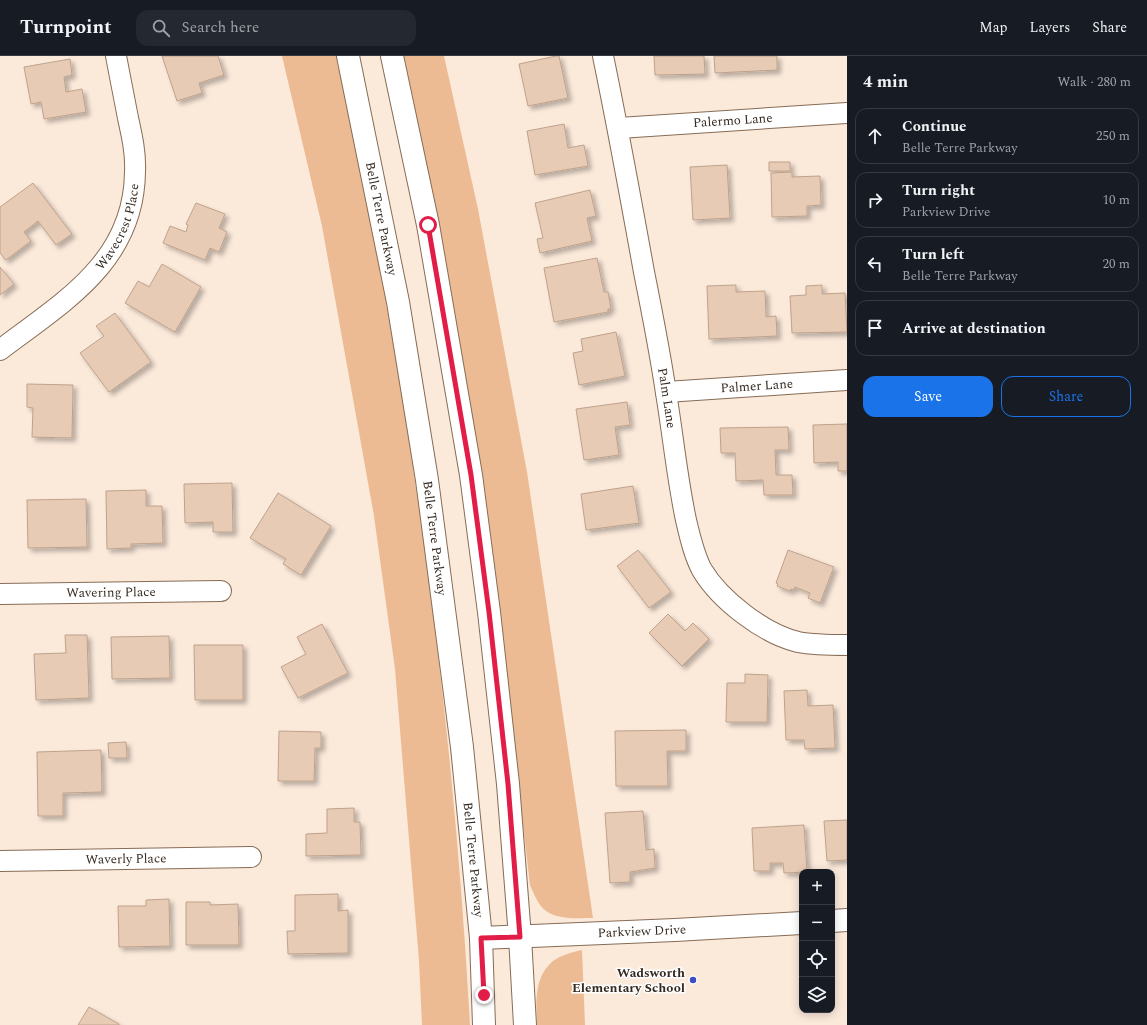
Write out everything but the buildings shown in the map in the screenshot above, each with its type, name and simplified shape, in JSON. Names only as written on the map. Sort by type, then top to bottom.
[{"type":"main road","name":"Belle Terre Parkway","points":[[348,56],[398,302],[427,480],[462,747],[481,938],[484,1025]]},
{"type":"main road","points":[[392,56],[428,225],[471,475],[489,612],[508,784],[520,937],[525,1025]]},
{"type":"main road","points":[[835,921],[847,920]]},
{"type":"main road","name":"Parkview Drive","points":[[481,938],[799,923]]},
{"type":"street","name":"Wavecrest Place","points":[[0,350],[73,294],[88,280],[102,265],[114,248],[123,231],[133,194],[135,173],[133,144],[116,56]]},
{"type":"street","name":"Palm Lane","points":[[603,56],[619,128],[666,392],[681,496],[689,532],[697,558],[710,581],[720,592],[748,616],[766,628],[797,642],[847,645]]},
{"type":"street","name":"Palermo Lane","points":[[619,128],[847,113]]},
{"type":"street","name":"Palmer Lane","points":[[666,392],[847,380]]},
{"type":"street","name":"Wavering Place","points":[[0,594],[221,591]]},
{"type":"street","name":"Waverly Place","points":[[0,861],[251,857]]},
{"type":"shaded area","points":[[282,56],[336,56],[362,176],[385,296],[405,417],[439,659],[452,781],[470,1025],[422,1025],[419,961],[395,669],[374,516],[322,226]]},
{"type":"shaded area","points":[[404,56],[444,56],[478,209],[527,472],[593,918],[565,918],[551,914],[540,905],[530,885],[486,508],[458,332],[435,207]]},
{"type":"shaded area","points":[[582,950],[585,1025],[537,1025],[536,1008],[539,982],[542,975],[547,967],[556,959]]},
{"type":"place","name":"Wadsworth Elementary School","points":[[693,980]]},
{"type":"route","points":[[428,225],[471,475],[489,612],[508,784],[520,937],[481,938],[484,995]]}]
